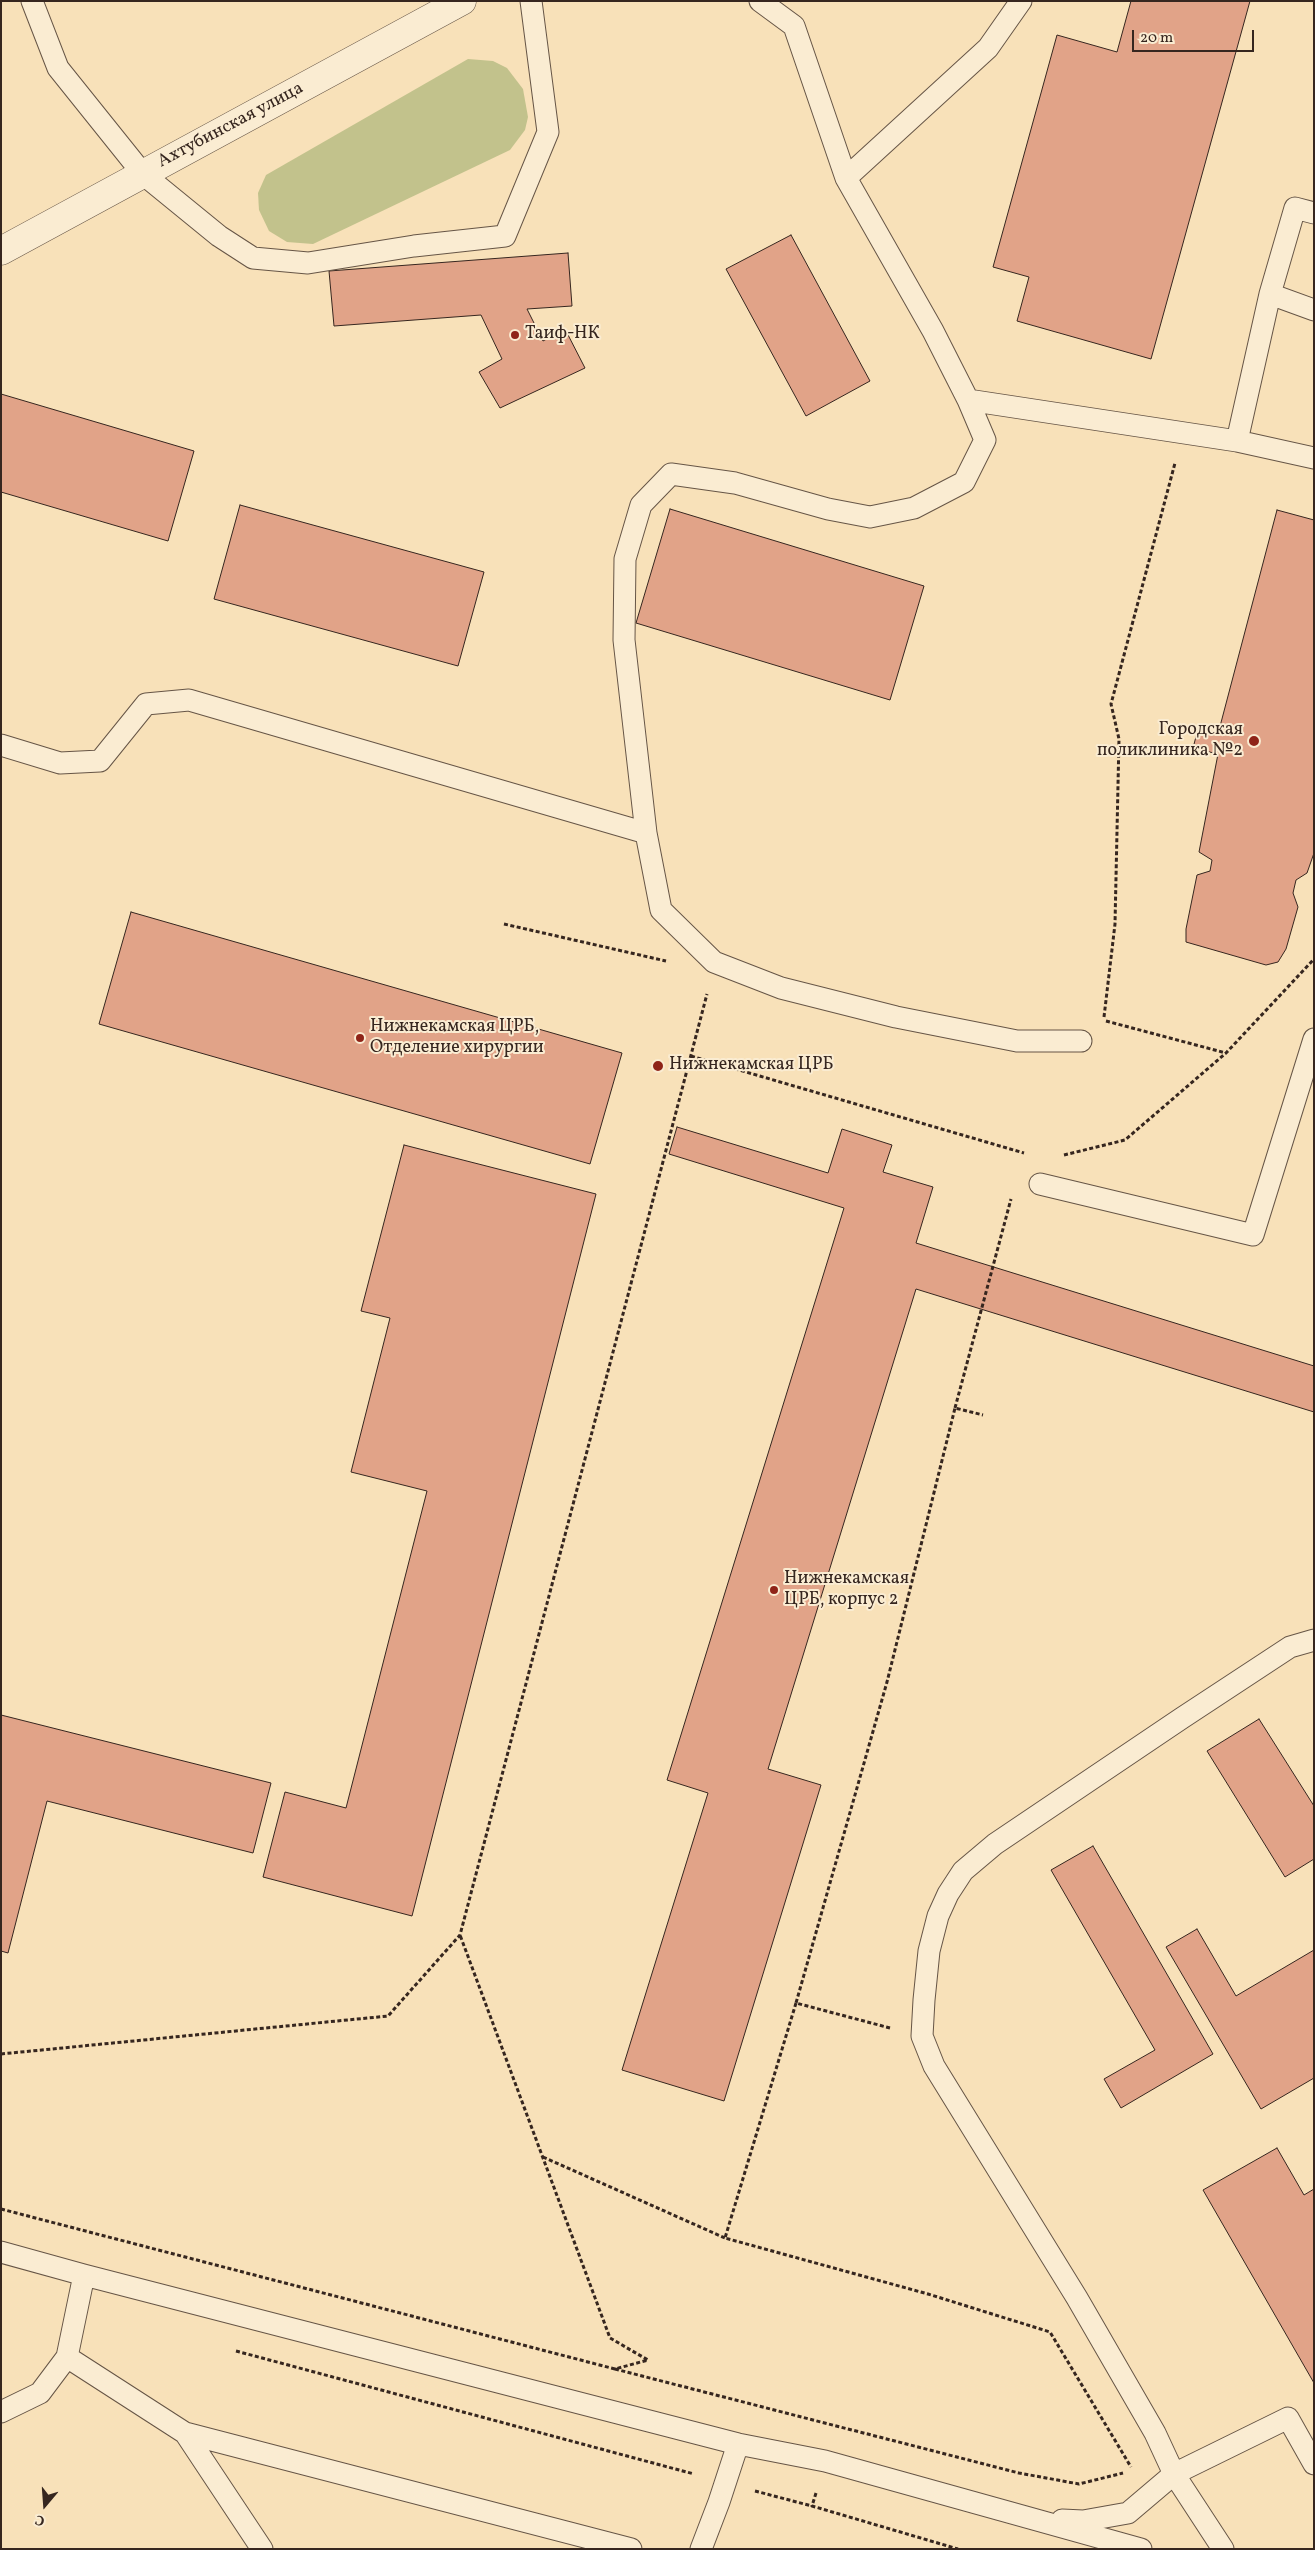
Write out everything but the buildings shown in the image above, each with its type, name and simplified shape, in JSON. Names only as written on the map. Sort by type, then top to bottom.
[{"type":"street","name":"Ахтубинская улица","points":[[1,251],[462,1]]},
{"type":"lane","points":[[32,1],[58,68],[143,174],[219,236],[253,258],[308,263],[414,246],[505,236],[548,132],[530,1]]},
{"type":"lane","points":[[760,1],[794,26],[846,178],[933,330],[968,400],[985,440],[964,482],[914,508],[870,517],[828,509],[734,483],[671,474],[641,504],[625,559],[624,640],[646,833],[661,910],[714,962],[782,988],[896,1017],[1018,1041],[1081,1041]]},
{"type":"lane","points":[[846,178],[988,48],[1021,1]]},
{"type":"lane","points":[[1237,441],[1270,294],[1295,208],[1314,213]]},
{"type":"lane","points":[[1270,294],[1314,310]]},
{"type":"lane","points":[[968,400],[1237,441],[1314,458]]},
{"type":"lane","points":[[1,746],[60,763],[100,761],[146,704],[189,700],[646,833]]},
{"type":"lane","points":[[1040,1184],[1253,1236],[1314,1039]]},
{"type":"lane","points":[[1222,2549],[1174,2474],[1155,2433],[1077,2298],[934,2066],[918,2035],[930,1951],[938,1916],[948,1894],[963,1871],[995,1844],[1070,1791],[1290,1647],[1314,1640]]},
{"type":"lane","points":[[1,2252],[738,2444],[825,2461],[1141,2549]]},
{"type":"lane","points":[[1,2412],[40,2393],[67,2357],[84,2275]]},
{"type":"lane","points":[[67,2357],[186,2434],[631,2549]]},
{"type":"lane","points":[[1032,2519],[1083,2520],[1128,2513],[1174,2474],[1288,2418],[1314,2464]]},
{"type":"lane","points":[[186,2434],[262,2549]]},
{"type":"lane","points":[[701,2549],[738,2444]]},
{"type":"path","points":[[1178,455],[1111,704],[1119,739],[1115,924],[1103,1020],[1226,1053]]},
{"type":"path","points":[[504,924],[675,963]]},
{"type":"path","points":[[1,2054],[388,2016],[460,1935],[708,990]]},
{"type":"path","points":[[691,1056],[1024,1153]]},
{"type":"path","points":[[725,2238],[796,2003],[887,1682],[955,1408],[983,1415]]},
{"type":"path","points":[[460,1935],[610,2338],[648,2360],[615,2369]]},
{"type":"path","points":[[796,2003],[918,2035]]},
{"type":"path","points":[[1,2209],[1019,2473],[1079,2484],[1133,2470],[1050,2332],[928,2294],[725,2238],[542,2157]]},
{"type":"path","points":[[230,2349],[812,2506]]},
{"type":"green space","points":[[468,59],[493,61],[507,68],[523,89],[528,117],[525,130],[510,150],[313,244],[287,242],[269,231],[259,210],[258,193],[266,175]]},
{"type":"place","name":"Таиф-НК","points":[[515,335]]},
{"type":"place","name":"Городская поликлиника №2","points":[[1254,741]]},
{"type":"place","name":"Нижнекамская ЦРБ, Отделение хирургии","points":[[360,1038]]},
{"type":"place","name":"Нижнекамская ЦРБ","points":[[658,1066]]},
{"type":"place","name":"Нижнекамская ЦРБ, корпус 2","points":[[774,1590]]}]
